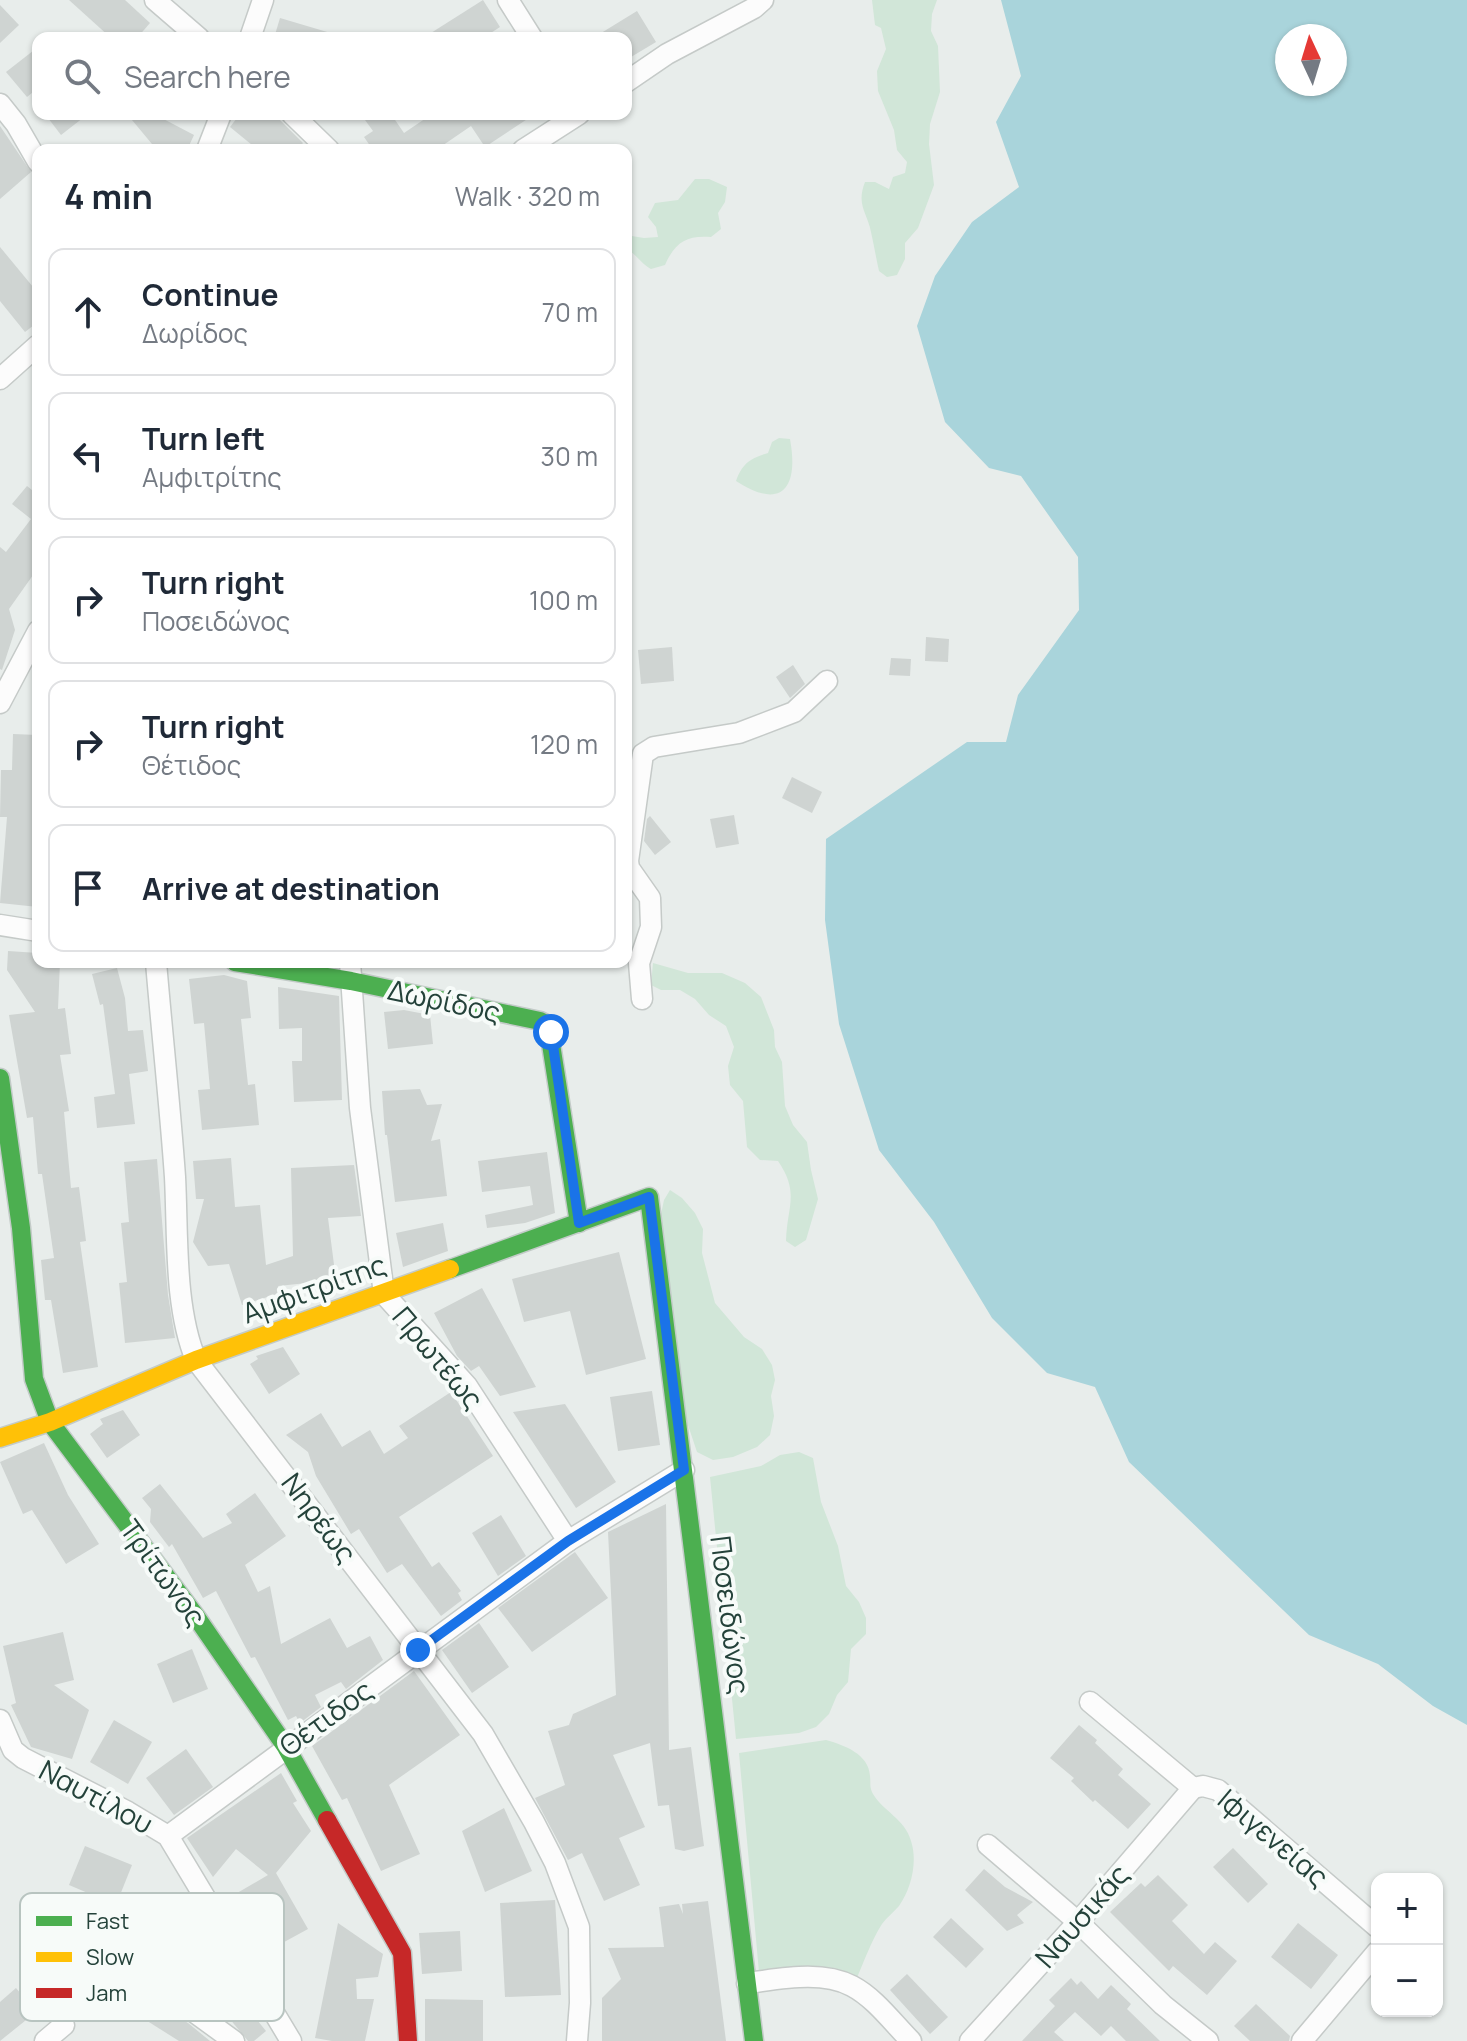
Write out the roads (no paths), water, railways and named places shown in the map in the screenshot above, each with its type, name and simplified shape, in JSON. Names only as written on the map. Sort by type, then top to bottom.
[{"type":"street","points":[[155,0],[192,32]]},
{"type":"street","points":[[252,32],[263,0]]},
{"type":"street","points":[[508,0],[528,32]]},
{"type":"street","points":[[632,78],[667,54],[754,8],[763,0]]},
{"type":"street","points":[[0,104],[32,152]]},
{"type":"street","points":[[209,144],[219,120]]},
{"type":"street","points":[[298,120],[323,144]]},
{"type":"street","points":[[532,144],[570,120]]},
{"type":"street","points":[[0,379],[32,350]]},
{"type":"street","points":[[0,703],[32,642]]},
{"type":"street","points":[[632,832],[643,754],[654,747],[739,733],[794,712],[827,681]]},
{"type":"street","points":[[632,872],[650,898],[651,927],[639,963],[642,999]]},
{"type":"street","points":[[0,925],[32,930]]},
{"type":"street","name":"Νηρέως","points":[[157,968],[188,1341],[196,1360],[483,1734],[555,1863],[577,1915],[580,1938],[577,2041]]},
{"type":"street","name":"Δωρίδος","points":[[304,968],[350,972],[548,1025],[579,1223]]},
{"type":"street","name":"Πρωτέως","points":[[350,972],[360,1108],[384,1294],[467,1386],[568,1541]]},
{"type":"street","name":"Τρίτωνος","points":[[0,1078],[21,1228],[34,1379],[50,1422],[177,1591],[286,1747],[402,1953],[408,2041]]},
{"type":"street","name":"Αμφιτρίτης","points":[[0,1438],[50,1422],[196,1360],[649,1197]]},
{"type":"street","name":"Ποσειδώνος","points":[[649,1197],[754,2041]]},
{"type":"street","name":"Θέτιδος","points":[[168,1836],[568,1541],[684,1470]]},
{"type":"street","name":"Ιφιγενείας","points":[[1090,1702],[1193,1788],[1203,1786],[1218,1790],[1371,1922]]},
{"type":"street","name":"Ναυτίλου","points":[[0,1720],[13,1750],[23,1758],[168,1836],[202,1893]]},
{"type":"street","name":"Ναυσικάς","points":[[970,2041],[1193,1788]]},
{"type":"street","points":[[988,1845],[1078,1922],[1163,2005],[1208,2041]]},
{"type":"street","points":[[1302,2041],[1371,1960]]},
{"type":"street","points":[[747,1983],[828,1978],[851,1985],[866,1995],[911,2041]]},
{"type":"street","points":[[206,2021],[234,2041]]},
{"type":"street","name":"Ναυτίλου","points":[[279,2021],[291,2041]]},
{"type":"street","points":[[45,2041],[64,2025]]},
{"type":"water","points":[[1001,0],[1467,0],[1467,1725],[1433,1706],[1378,1664],[1309,1635],[1129,1462],[1095,1387],[1047,1373],[992,1318],[934,1222],[879,1150],[839,1024],[825,920],[826,839],[967,742],[1006,742],[1018,695],[1079,610],[1078,557],[1021,476],[989,468],[945,422],[917,326],[935,276],[972,222],[1019,187],[996,122],[1021,76]]}]
